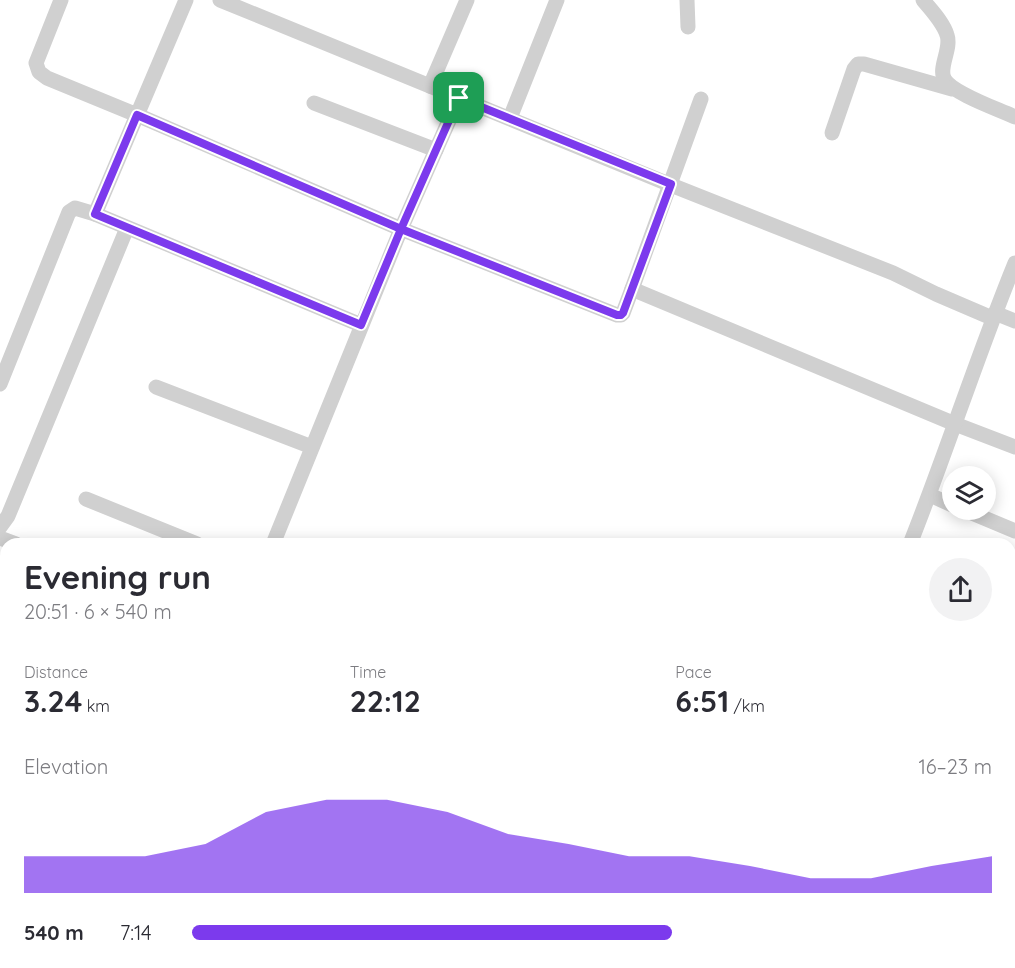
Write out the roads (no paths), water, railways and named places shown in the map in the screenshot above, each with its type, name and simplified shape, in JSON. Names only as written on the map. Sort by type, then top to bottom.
[{"type":"street","points":[[61,0],[36,63],[39,72],[47,78],[401,229],[617,315],[623,313],[632,290],[701,99]]},
{"type":"street","points":[[95,214],[186,0]]},
{"type":"street","points":[[220,0],[892,273],[936,294],[1015,321]]},
{"type":"street","points":[[430,86],[467,0]]},
{"type":"street","points":[[510,118],[557,0]]},
{"type":"street","points":[[687,0],[687,27]]},
{"type":"street","points":[[923,0],[948,35],[949,46],[942,75],[952,88]]},
{"type":"street","points":[[832,133],[854,69],[858,64],[952,88],[1015,117]]},
{"type":"street","points":[[275,538],[401,229],[459,98]]},
{"type":"street","points":[[314,103],[436,150]]},
{"type":"street","points":[[0,384],[69,212],[75,208],[95,214],[361,325]]},
{"type":"street","points":[[0,527],[8,516],[127,228]]},
{"type":"street","points":[[912,538],[930,495],[993,315],[1015,263]]},
{"type":"street","points":[[632,290],[1015,447]]},
{"type":"street","points":[[156,387],[312,447]]},
{"type":"street","points":[[930,495],[942,500]]},
{"type":"street","points":[[86,499],[182,538]]},
{"type":"street","points":[[989,520],[1015,531]]}]
